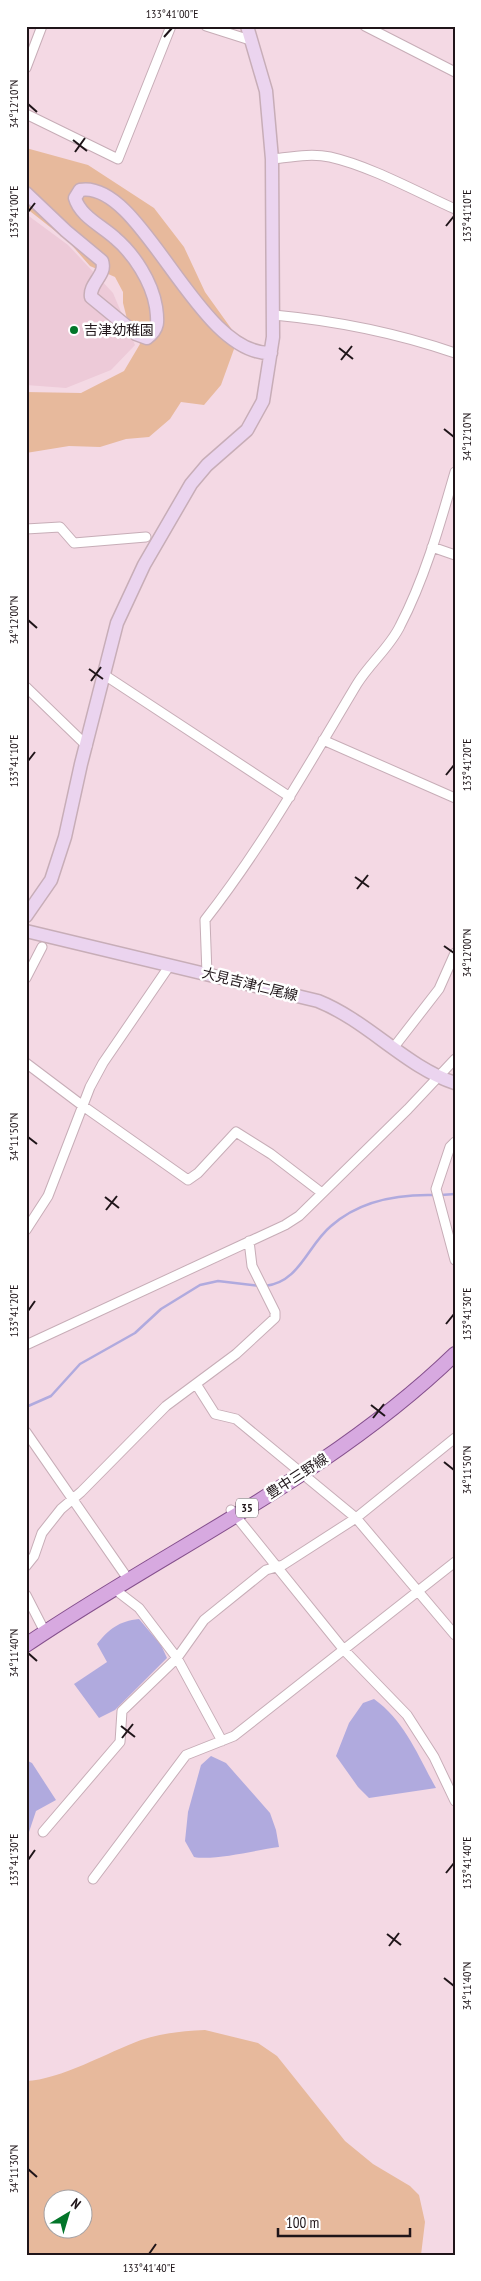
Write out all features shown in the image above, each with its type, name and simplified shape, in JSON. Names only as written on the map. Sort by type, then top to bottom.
[{"type":"main road","name":"豊中三野線","points":[[26,1645],[113,1588],[181,1550],[233,1513],[302,1473],[387,1415],[455,1354]]},
{"type":"street","points":[[26,68],[42,26]]},
{"type":"street","points":[[26,114],[118,158],[171,26]]},
{"type":"street","points":[[206,26],[250,40]]},
{"type":"street","points":[[26,916],[51,880],[65,837],[103,674],[117,623],[144,565],[178,503],[207,465],[247,430],[263,401],[271,353],[274,315],[272,159],[266,91],[247,26]]},
{"type":"street","points":[[366,26],[455,72]]},
{"type":"street","points":[[272,159],[311,155],[330,157],[353,164],[455,209]]},
{"type":"street","points":[[26,193],[66,231],[102,260],[103,270],[90,291],[91,297],[136,334],[147,338],[155,332],[158,322],[154,298],[148,282],[127,251],[87,216],[76,202],[75,198],[80,190],[94,190],[112,200],[123,210],[154,244],[198,304],[221,330],[247,348],[257,352],[271,353]]},
{"type":"street","points":[[274,315],[330,320],[382,330],[455,353]]},
{"type":"street","points":[[207,974],[204,920],[240,875],[290,797],[358,682],[400,627],[432,548],[455,472]]},
{"type":"street","points":[[26,529],[60,527],[74,543],[146,537]]},
{"type":"street","points":[[432,548],[455,555]]},
{"type":"street","points":[[103,674],[290,797]]},
{"type":"street","points":[[28,691],[87,746]]},
{"type":"street","points":[[324,740],[455,798]]},
{"type":"street","name":"大見吉津仁尾線","points":[[26,930],[318,1001],[352,1017],[394,1048],[439,1077],[455,1083]]},
{"type":"street","points":[[26,978],[42,947]]},
{"type":"street","points":[[394,1048],[439,988],[455,953]]},
{"type":"street","points":[[26,1230],[48,1196],[90,1087],[103,1063],[170,964]]},
{"type":"street","points":[[26,1345],[299,1216],[455,1059]]},
{"type":"street","points":[[26,1063],[188,1180],[198,1173],[236,1132],[271,1154],[322,1193]]},
{"type":"street","points":[[455,1142],[450,1148],[436,1190],[455,1260]]},
{"type":"street","points":[[26,1566],[34,1556],[42,1533],[61,1509],[166,1406],[236,1354],[275,1318],[275,1312],[252,1266],[249,1241]]},
{"type":"street","points":[[196,1384],[215,1414],[236,1419],[356,1518],[455,1635]]},
{"type":"street","points":[[26,1432],[128,1579]]},
{"type":"street","points":[[43,1832],[120,1742],[122,1711],[177,1658],[204,1620],[266,1570],[277,1567],[356,1518],[455,1438]]},
{"type":"street","points":[[233,1513],[343,1649],[406,1715],[434,1757],[455,1801]]},
{"type":"street","points":[[93,1879],[186,1755],[234,1736],[455,1562]]},
{"type":"street","points":[[113,1588],[139,1608],[177,1658],[222,1741]]},
{"type":"street","points":[[26,1595],[45,1632]]},
{"type":"shaded area","points":[[26,148],[88,165],[154,208],[184,247],[205,292],[238,338],[221,385],[204,405],[181,402],[170,419],[149,437],[126,439],[100,447],[69,446],[26,453],[26,392],[81,393],[124,371],[140,344],[127,319],[123,303],[123,292],[115,277],[90,266],[69,242],[26,208]]},
{"type":"shaded area","points":[[26,214],[68,245],[113,293],[135,345],[111,370],[66,388],[26,385]]},
{"type":"shaded area","points":[[139,1619],[161,1645],[167,1658],[115,1710],[99,1718],[74,1684],[107,1662],[97,1644],[106,1634],[120,1624]]},
{"type":"shaded area","points":[[374,1699],[385,1708],[402,1728],[436,1788],[369,1798],[358,1787],[336,1756],[349,1723],[363,1703]]},
{"type":"shaded area","points":[[211,1756],[226,1763],[270,1813],[279,1847],[212,1858],[194,1857],[185,1841],[188,1812],[201,1765]]},
{"type":"shaded area","points":[[26,1760],[32,1763],[56,1800],[36,1811],[26,1841]]},
{"type":"shaded area","points":[[205,2030],[258,2043],[277,2056],[345,2141],[373,2164],[410,2186],[419,2195],[425,2222],[421,2255],[26,2255],[26,2081],[54,2076],[141,2040],[173,2033]]},
{"type":"waterway","points":[[441,1195],[455,1194]]},
{"type":"waterway","points":[[265,1286],[287,1278],[295,1271],[323,1234],[342,1217],[354,1210],[380,1200],[407,1196],[435,1195]]},
{"type":"waterway","points":[[26,1407],[51,1396],[80,1364],[135,1333],[161,1309],[200,1285],[218,1281],[260,1286]]},
{"type":"place","name":"吉津幼稚園","points":[[74,330]]}]
